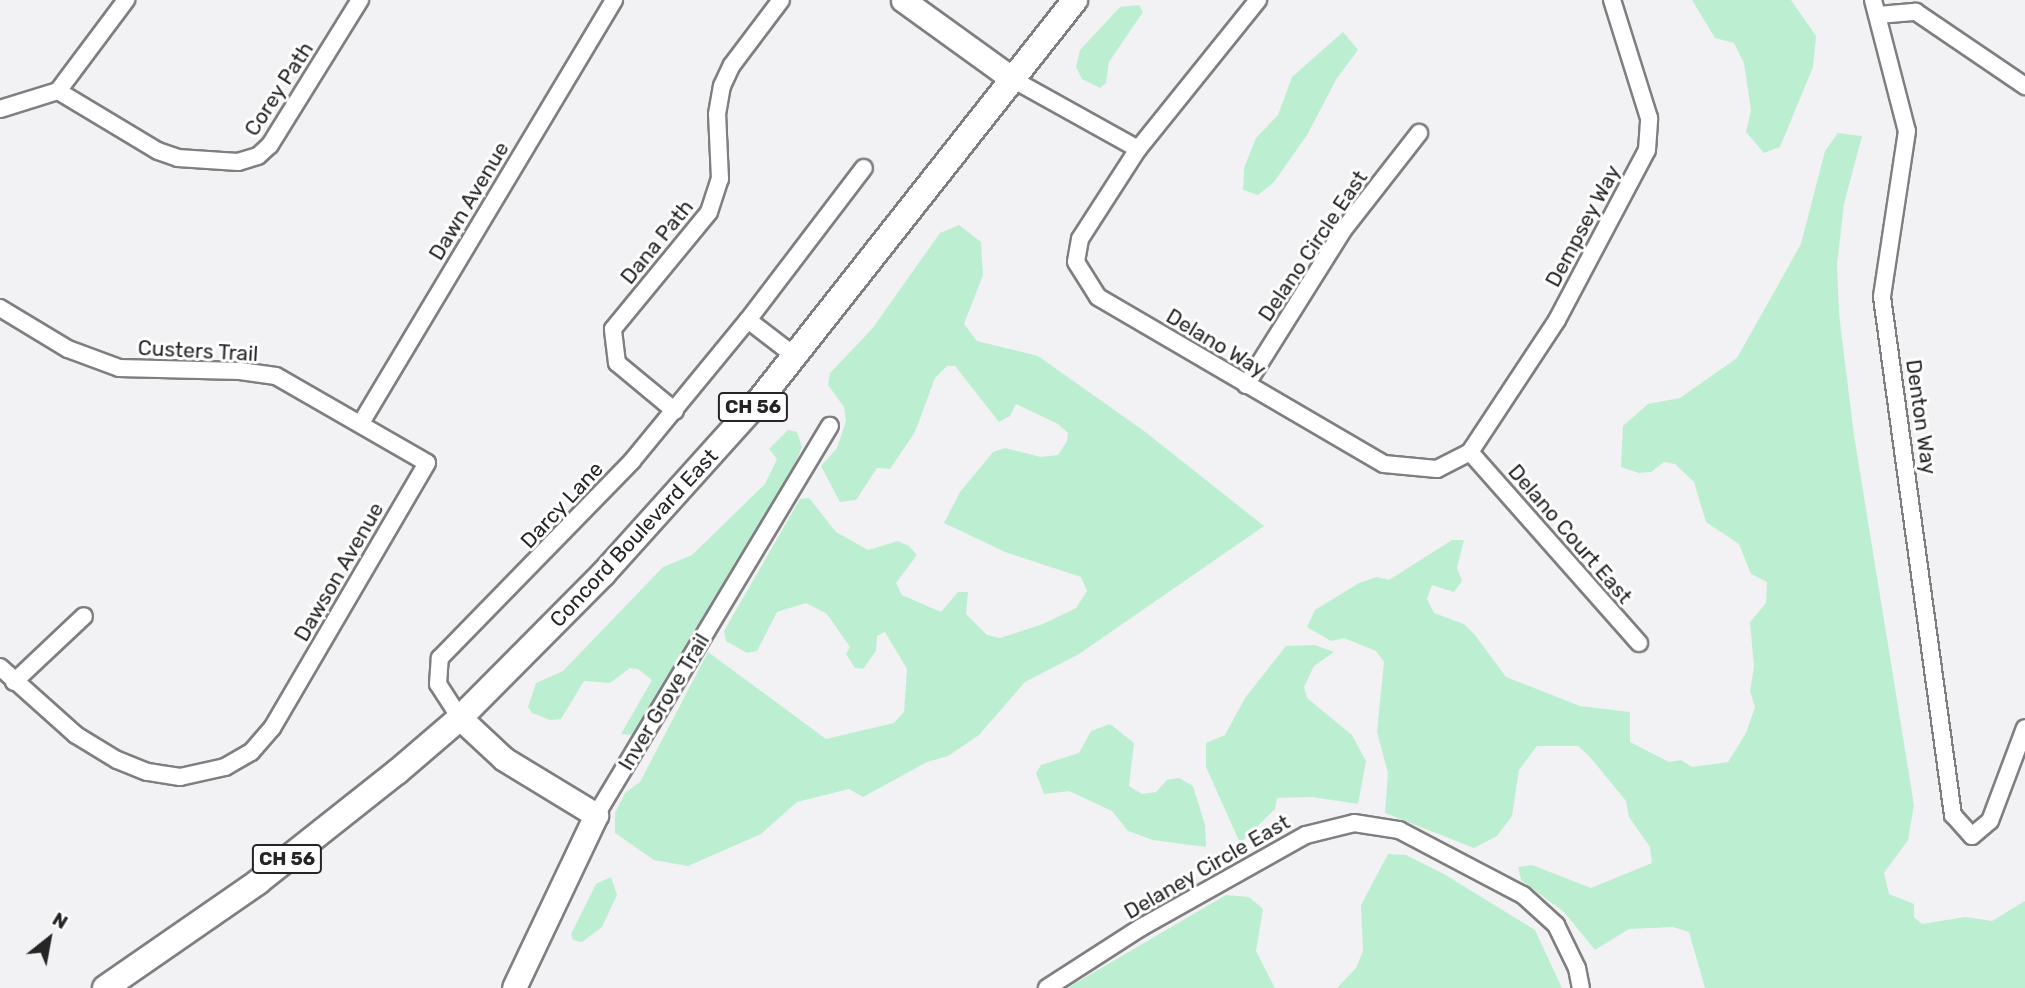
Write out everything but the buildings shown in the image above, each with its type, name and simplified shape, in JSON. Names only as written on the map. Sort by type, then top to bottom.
[{"type":"main road","name":"Concord Boulevard East","points":[[105,988],[329,828],[460,718],[658,516],[795,356],[1075,0]]},
{"type":"street","points":[[0,110],[58,91],[126,0]]},
{"type":"street","name":"Corey Path","points":[[58,91],[158,151],[178,158],[238,162],[258,156],[270,145],[360,0]]},
{"type":"street","name":"Dawn Avenue","points":[[361,423],[614,0]]},
{"type":"street","name":"Dana Path","points":[[675,411],[617,363],[613,329],[709,212],[720,179],[717,114],[722,86],[732,65],[781,0]]},
{"type":"street","points":[[903,0],[1014,80],[1138,149],[1258,0]]},
{"type":"street","name":"Dempsey Way","points":[[1470,452],[1557,320],[1647,150],[1650,118],[1612,0]]},
{"type":"street","points":[[1875,8],[1918,6],[2025,86]]},
{"type":"street","name":"Denton Way","points":[[1875,8],[1907,131],[1882,297],[1953,815],[1972,836],[1990,821],[2025,728]]},
{"type":"street","name":"Delano Circle East","points":[[1246,385],[1344,229],[1419,133]]},
{"type":"street","name":"Delano Way","points":[[1138,149],[1080,239],[1076,262],[1098,297],[1384,464],[1437,469],[1470,452]]},
{"type":"street","name":"Darcy Lane","points":[[460,718],[438,684],[440,658],[556,543],[675,411],[864,167]]},
{"type":"street","name":"Custers Trail","points":[[0,308],[68,349],[119,368],[240,370],[276,376],[427,463]]},
{"type":"street","points":[[748,320],[795,356]]},
{"type":"street","name":"Inver Grove Trail","points":[[514,988],[596,815],[830,426]]},
{"type":"street","name":"Delano Court East","points":[[1470,452],[1639,643]]},
{"type":"street","name":"Dawson Avenue","points":[[0,667],[76,735],[117,760],[146,772],[180,777],[225,767],[251,752],[287,702],[427,463]]},
{"type":"street","points":[[14,682],[85,616]]},
{"type":"street","points":[[460,718],[504,759],[596,815]]},
{"type":"street","name":"Delaney Circle East","points":[[1047,988],[1140,928],[1306,835],[1354,822],[1410,835],[1523,895],[1556,925],[1577,968],[1581,988]]},
{"type":"green space","points":[[1692,0],[1791,0],[1816,36],[1813,67],[1780,147],[1764,153],[1746,132],[1751,110],[1744,63],[1734,43],[1715,38]]},
{"type":"green space","points":[[1139,5],[1143,12],[1109,62],[1106,83],[1100,88],[1082,79],[1076,67],[1080,50],[1120,7]]},
{"type":"green space","points":[[1343,32],[1358,50],[1337,78],[1307,135],[1274,182],[1258,195],[1243,190],[1244,168],[1256,138],[1278,115],[1292,77]]},
{"type":"green space","points":[[1838,133],[1862,136],[1844,204],[1837,264],[1839,314],[1854,435],[1914,805],[1908,840],[1884,873],[1889,894],[1914,904],[1914,917],[1922,924],[1965,917],[1992,921],[2025,901],[2025,988],[1705,988],[1689,932],[1673,927],[1629,929],[1595,950],[1564,912],[1521,880],[1518,867],[1532,865],[1591,888],[1652,863],[1650,847],[1629,817],[1626,801],[1590,757],[1578,746],[1537,746],[1519,770],[1512,816],[1497,836],[1474,848],[1385,813],[1388,773],[1377,732],[1384,662],[1376,651],[1344,638],[1331,641],[1307,627],[1315,610],[1359,583],[1377,577],[1389,580],[1452,540],[1464,540],[1457,568],[1462,581],[1454,592],[1432,585],[1427,599],[1434,613],[1464,624],[1506,677],[1580,706],[1630,712],[1630,742],[1669,762],[1681,760],[1692,767],[1728,762],[1746,733],[1755,707],[1750,691],[1754,667],[1750,622],[1766,603],[1767,582],[1751,574],[1739,544],[1706,522],[1694,482],[1675,464],[1664,462],[1651,472],[1639,473],[1621,467],[1623,426],[1648,404],[1680,398],[1737,358],[1801,244],[1825,151]]},
{"type":"green space","points":[[959,225],[981,242],[983,275],[964,324],[977,341],[1038,356],[1144,431],[1264,526],[1079,654],[1025,682],[979,735],[948,756],[927,762],[863,797],[849,789],[797,802],[761,834],[688,866],[654,860],[615,833],[615,813],[625,793],[640,782],[708,652],[826,739],[894,723],[904,712],[907,669],[885,632],[877,636],[876,651],[863,669],[855,668],[846,654],[850,647],[827,614],[806,603],[777,612],[757,651],[747,653],[726,641],[724,631],[800,499],[809,498],[836,532],[868,550],[898,541],[909,546],[917,555],[896,583],[902,595],[941,612],[958,592],[968,592],[966,614],[987,635],[1000,638],[1043,624],[1076,608],[1087,591],[1081,577],[1005,552],[944,523],[960,492],[993,452],[1005,448],[1041,457],[1058,455],[1067,441],[1068,433],[1058,424],[1016,404],[1010,416],[999,422],[955,366],[947,366],[935,378],[915,432],[890,469],[877,468],[856,500],[840,502],[821,466],[837,448],[846,421],[844,407],[828,385],[830,373],[872,329],[940,233]]},
{"type":"green space","points":[[788,430],[797,432],[802,447],[788,480],[634,735],[621,734],[652,680],[638,669],[630,668],[610,683],[584,681],[561,719],[550,720],[532,713],[528,707],[536,683],[563,671],[663,567],[692,555],[765,484],[777,459],[769,449]]},
{"type":"green space","points":[[1315,645],[1334,652],[1314,666],[1304,687],[1307,698],[1352,735],[1366,761],[1358,804],[1312,797],[1277,798],[1275,809],[1240,843],[1206,767],[1206,743],[1225,735],[1245,698],[1286,646]]},
{"type":"green space","points":[[1110,724],[1134,743],[1129,786],[1142,794],[1156,792],[1167,780],[1179,778],[1193,786],[1205,825],[1206,847],[1153,840],[1128,831],[1112,811],[1069,791],[1044,794],[1036,773],[1041,765],[1079,753],[1091,731]]},
{"type":"green space","points":[[1388,854],[1406,855],[1444,874],[1535,930],[1562,988],[1337,988],[1356,968],[1363,951],[1361,905]]},
{"type":"green space","points":[[611,877],[617,895],[602,927],[582,942],[573,940],[571,934],[596,884]]},
{"type":"green space","points":[[1226,895],[1249,897],[1263,909],[1256,951],[1275,988],[1067,988]]}]
